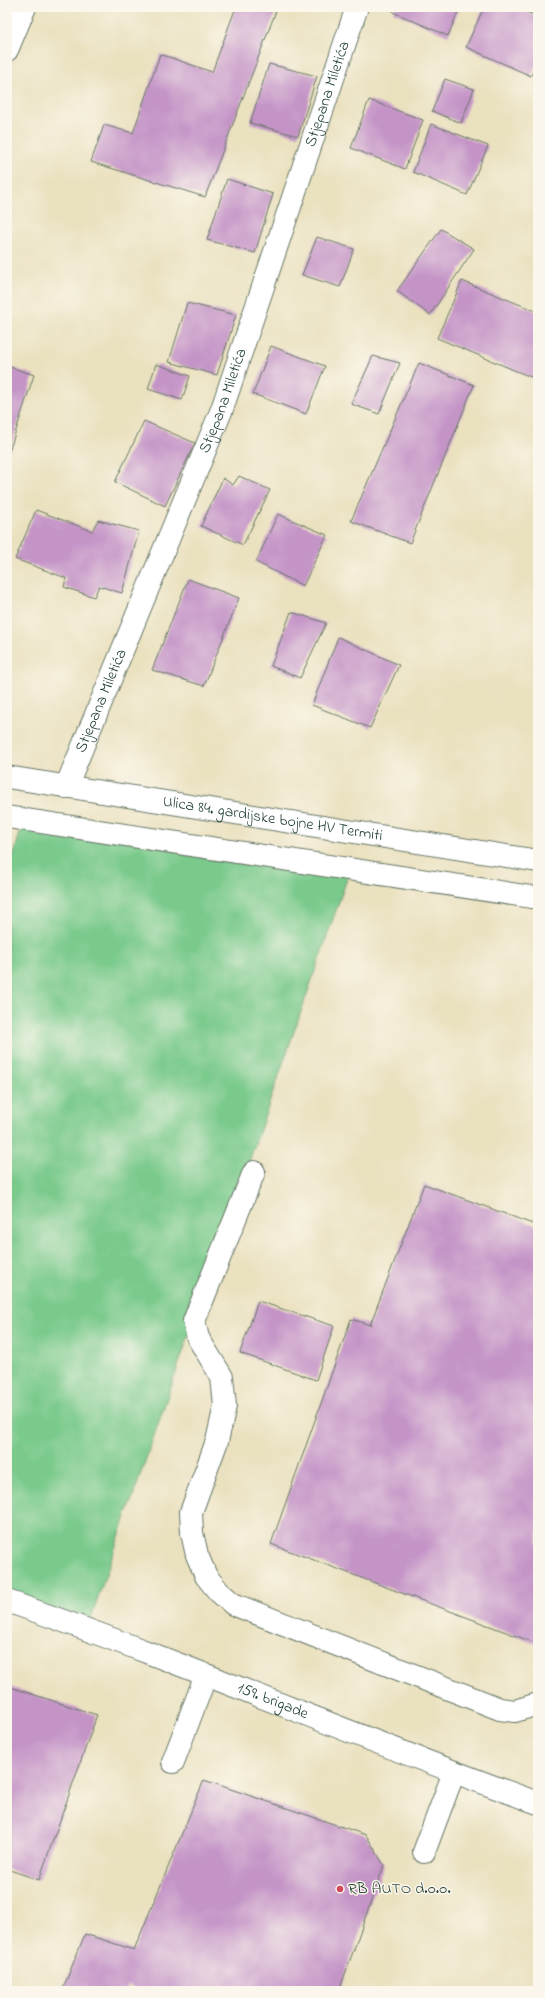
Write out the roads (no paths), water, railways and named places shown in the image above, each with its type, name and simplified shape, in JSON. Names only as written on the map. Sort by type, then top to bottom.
[{"type":"street","points":[[7,50],[24,7]]},
{"type":"street","name":"Stjepana Miletića","points":[[66,787],[222,409],[357,7]]},
{"type":"street","name":"Ulica 84. gardijske bojne HV Termiti","points":[[7,777],[538,861]]},
{"type":"street","points":[[7,817],[538,898]]},
{"type":"street","points":[[254,1172],[194,1321],[198,1338],[222,1378],[225,1406],[217,1441],[191,1512],[192,1533],[197,1554],[206,1576],[219,1592],[233,1604],[500,1709],[515,1711],[538,1704]]},
{"type":"street","name":"159. brigade","points":[[7,1601],[87,1629],[454,1772],[538,1803]]},
{"type":"street","points":[[173,1762],[206,1676]]},
{"type":"street","points":[[424,1852],[454,1772]]},
{"type":"place","name":"RB AUTO d.o.o.","points":[[340,1889]]}]
